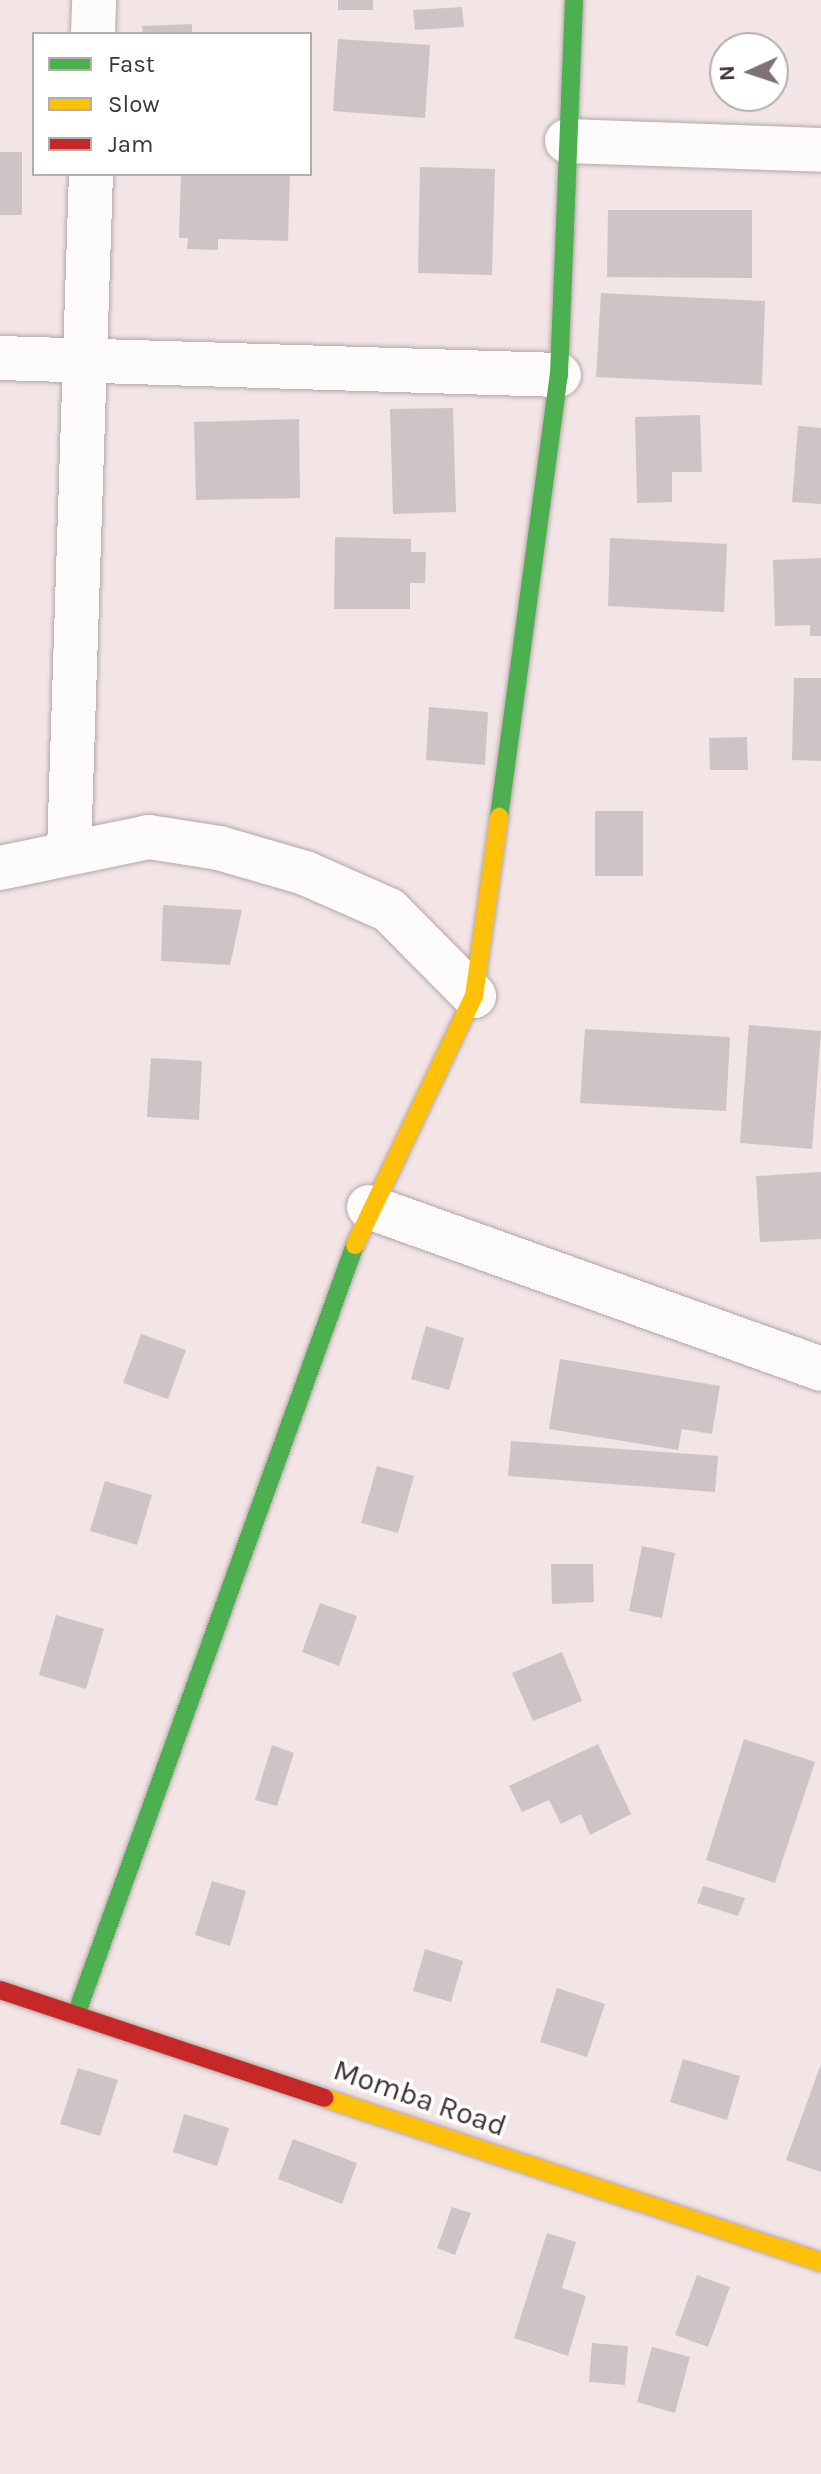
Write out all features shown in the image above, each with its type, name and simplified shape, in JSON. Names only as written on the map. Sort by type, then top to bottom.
[{"type":"street","points":[[93,32],[94,0]]},
{"type":"street","points":[[77,2012],[369,1207],[474,996],[559,375],[574,0]]},
{"type":"street","points":[[567,141],[821,150]]},
{"type":"street","points":[[69,850],[91,176]]},
{"type":"street","points":[[0,358],[559,375]]},
{"type":"street","points":[[0,868],[69,850],[149,837],[305,873],[389,910],[474,996]]},
{"type":"street","points":[[369,1207],[821,1369]]},
{"type":"street","name":"Momba Road","points":[[0,1990],[77,2012],[821,2262]]},
{"type":"building","points":[[338,0],[373,0],[373,10],[338,10]]},
{"type":"building","points":[[462,7],[464,27],[415,30],[413,10]]},
{"type":"building","points":[[192,24],[192,32],[143,32],[142,26]]},
{"type":"building","points":[[338,39],[430,45],[425,118],[333,111]]},
{"type":"building","points":[[0,152],[22,152],[22,215],[0,215]]},
{"type":"building","points":[[420,167],[495,169],[492,275],[418,273]]},
{"type":"building","points":[[181,176],[290,176],[288,241],[218,239],[218,250],[187,249],[188,238],[179,238]]},
{"type":"building","points":[[608,210],[752,210],[752,278],[607,277]]},
{"type":"building","points":[[601,293],[765,301],[762,385],[596,377]]},
{"type":"building","points":[[453,408],[456,512],[393,514],[390,409]]},
{"type":"building","points":[[700,415],[702,472],[672,472],[672,502],[637,503],[635,417]]},
{"type":"building","points":[[299,419],[300,498],[196,500],[194,422]]},
{"type":"building","points":[[798,426],[821,428],[821,504],[792,502]]},
{"type":"building","points":[[335,537],[411,539],[411,552],[426,552],[425,583],[410,583],[410,609],[334,609]]},
{"type":"building","points":[[610,538],[727,544],[724,612],[608,606]]},
{"type":"building","points":[[821,558],[821,636],[810,636],[810,625],[775,626],[773,560]]},
{"type":"building","points":[[794,678],[821,678],[821,761],[792,760]]},
{"type":"building","points":[[429,707],[488,712],[485,765],[426,760]]},
{"type":"building","points":[[747,737],[748,770],[710,770],[709,738]]},
{"type":"building","points":[[595,811],[643,811],[643,876],[595,876]]},
{"type":"building","points":[[163,905],[242,910],[230,965],[161,961]]},
{"type":"building","points":[[749,1025],[821,1031],[812,1149],[740,1143]]},
{"type":"building","points":[[585,1029],[730,1037],[726,1111],[580,1103]]},
{"type":"building","points":[[151,1058],[202,1061],[199,1120],[147,1117]]},
{"type":"building","points":[[821,1172],[821,1239],[760,1242],[756,1176]]},
{"type":"building","points":[[426,1326],[464,1338],[449,1390],[411,1379]]},
{"type":"building","points":[[141,1334],[186,1350],[168,1399],[123,1383]]},
{"type":"building","points":[[560,1359],[720,1386],[712,1434],[682,1429],[678,1450],[549,1429]]},
{"type":"building","points":[[511,1441],[718,1456],[715,1492],[508,1476]]},
{"type":"building","points":[[377,1466],[414,1476],[398,1533],[361,1523]]},
{"type":"building","points":[[105,1481],[152,1495],[137,1545],[90,1531]]},
{"type":"building","points":[[642,1546],[675,1553],[662,1618],[629,1611]]},
{"type":"building","points":[[551,1564],[593,1564],[594,1602],[552,1604]]},
{"type":"building","points":[[320,1603],[357,1616],[339,1666],[302,1652]]},
{"type":"building","points":[[56,1615],[104,1629],[86,1689],[39,1675]]},
{"type":"building","points":[[562,1652],[582,1701],[533,1721],[512,1673]]},
{"type":"building","points":[[744,1739],[815,1762],[775,1883],[706,1860]]},
{"type":"building","points":[[598,1744],[631,1814],[590,1835],[581,1814],[561,1824],[549,1800],[522,1812],[509,1786]]},
{"type":"building","points":[[272,1745],[294,1753],[277,1806],[255,1800]]},
{"type":"building","points":[[212,1881],[246,1891],[230,1946],[195,1935]]},
{"type":"building","points":[[703,1886],[745,1898],[738,1916],[697,1903]]},
{"type":"building","points":[[425,1949],[463,1961],[451,2002],[413,1991]]},
{"type":"building","points":[[557,1988],[605,2004],[587,2057],[540,2042]]},
{"type":"building","points":[[683,2059],[740,2076],[727,2120],[670,2102]]},
{"type":"building","points":[[821,2064],[821,2172],[786,2160]]},
{"type":"building","points":[[78,2068],[118,2080],[100,2136],[60,2124]]},
{"type":"building","points":[[184,2114],[229,2128],[217,2166],[173,2152]]},
{"type":"building","points":[[293,2139],[357,2163],[342,2204],[278,2179]]},
{"type":"building","points":[[452,2207],[471,2213],[455,2255],[437,2248]]},
{"type":"building","points":[[547,2233],[576,2242],[562,2288],[586,2296],[568,2356],[514,2338]]},
{"type":"building","points":[[697,2275],[730,2287],[708,2347],[675,2335]]},
{"type":"building","points":[[592,2343],[628,2346],[625,2385],[589,2382]]},
{"type":"building","points":[[652,2347],[690,2357],[675,2413],[637,2402]]},
{"type":"traffic: fast","points":[[499,817],[559,375],[574,0]]},
{"type":"traffic: fast","points":[[77,2012],[355,1245]]},
{"type":"traffic: slow","points":[[355,1245],[474,996],[499,817]]},
{"type":"traffic: slow","points":[[325,2098],[821,2262]]},
{"type":"traffic: jam","points":[[0,1990],[325,2098]]}]
